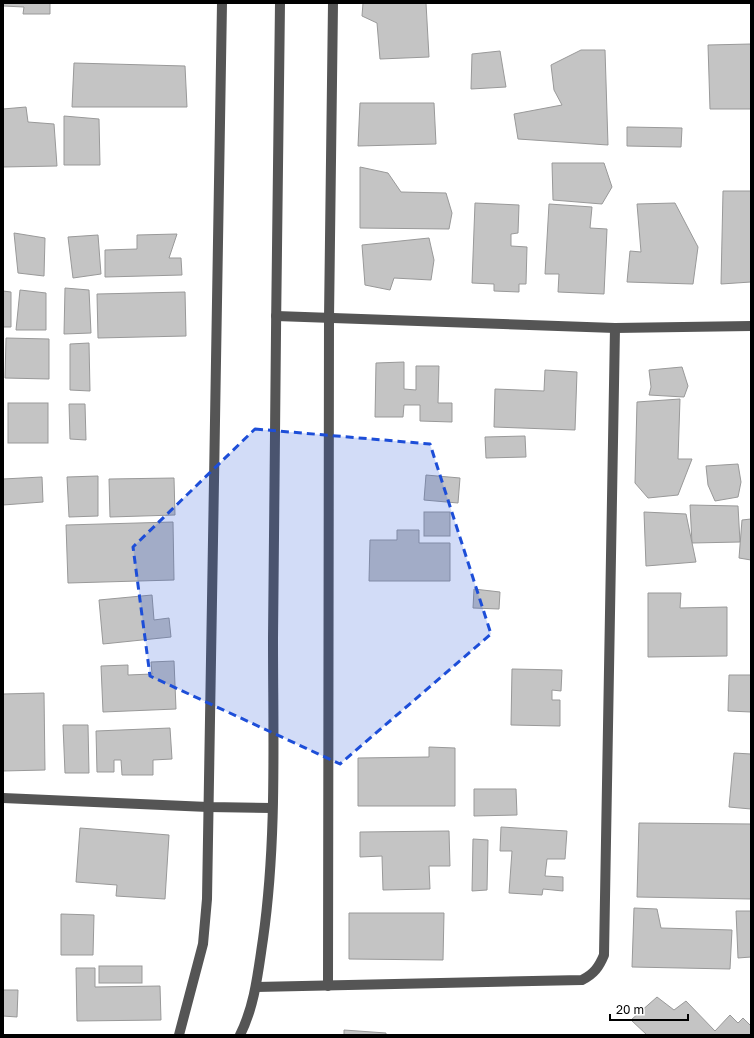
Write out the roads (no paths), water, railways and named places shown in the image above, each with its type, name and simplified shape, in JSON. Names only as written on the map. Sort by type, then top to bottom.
[{"type":"street","points":[[179,1035],[203,944],[207,899],[218,334],[222,3]]},
{"type":"street","points":[[240,1035],[247,1020],[256,988],[269,898],[272,808],[280,3]]},
{"type":"street","points":[[328,986],[329,318],[333,3]]},
{"type":"street","points":[[276,316],[616,328],[751,326]]},
{"type":"street","points":[[256,988],[582,980],[589,977],[596,971],[604,955],[616,328]]},
{"type":"street","points":[[3,798],[208,807],[272,808]]}]
